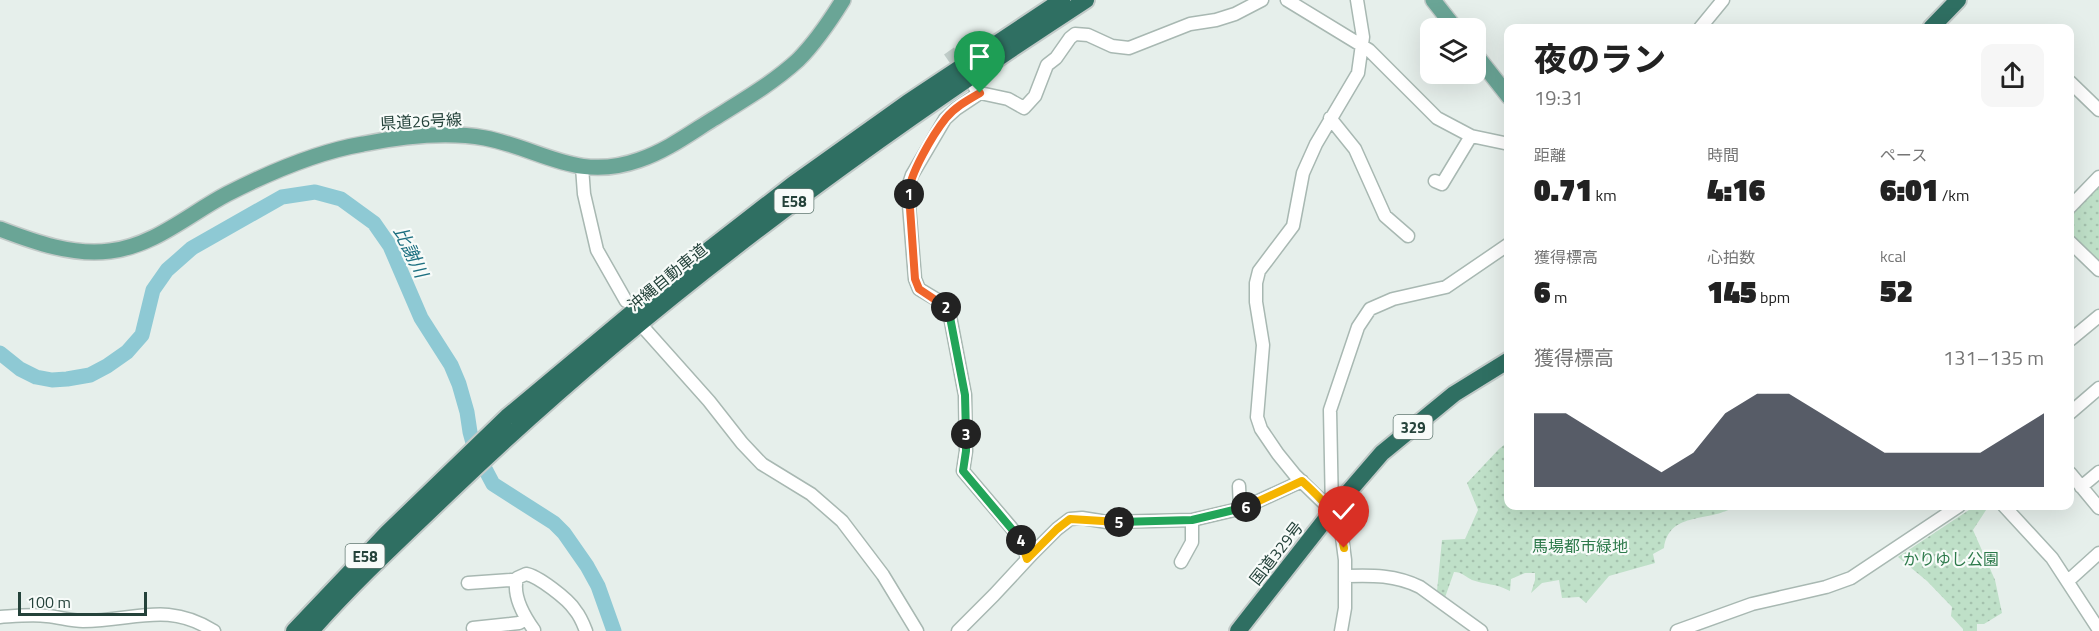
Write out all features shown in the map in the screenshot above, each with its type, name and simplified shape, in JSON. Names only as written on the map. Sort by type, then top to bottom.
[{"type":"highway","name":"沖縄自動車道","points":[[311,631],[442,489],[513,421],[688,265],[907,103],[1062,0]]},
{"type":"highway","name":"沖縄自動車道","points":[[513,421],[799,197],[914,114],[1086,0]]},
{"type":"highway","points":[[1935,24],[1958,0]]},
{"type":"highway","name":"国道329号","points":[[1238,631],[1332,511],[1382,453],[1448,399],[1504,363]]},
{"type":"highway","name":"沖縄自動車道","points":[[294,631],[387,533],[442,489]]},
{"type":"main road","name":"県道26号線","points":[[0,229],[43,243],[83,252],[124,248],[164,232],[226,195],[278,170],[333,150],[389,139],[471,136],[582,167],[608,167],[623,164],[656,153],[674,144],[761,89],[797,60],[820,35],[843,0]]},
{"type":"main road","points":[[1433,0],[1447,18]]},
{"type":"main road","points":[[1486,68],[1504,91]]},
{"type":"street","points":[[1027,559],[1020,538],[963,471],[966,451],[965,395],[949,312],[944,304],[919,289],[915,279],[908,187],[912,175],[945,119],[976,89],[1008,99],[1024,108],[1035,96],[1047,65],[1056,58],[1075,34],[1088,35],[1112,46],[1129,48],[1190,24],[1235,14],[1262,0]]},
{"type":"street","points":[[1287,0],[1370,50],[1437,118],[1471,136],[1504,143]]},
{"type":"street","points":[[1332,511],[1278,454],[1261,429],[1257,417],[1263,345],[1256,302],[1256,283],[1259,271],[1293,226],[1303,173],[1330,118],[1358,73],[1363,37],[1357,0]]},
{"type":"street","points":[[1703,24],[1723,0]]},
{"type":"street","points":[[2074,86],[2099,110]]},
{"type":"street","points":[[1330,118],[1355,149],[1385,216],[1408,236]]},
{"type":"street","points":[[1435,181],[1442,184],[1471,136]]},
{"type":"street","points":[[582,167],[584,194],[597,250],[626,301]]},
{"type":"street","points":[[2074,203],[2099,177]]},
{"type":"street","points":[[2074,246],[2099,270]]},
{"type":"street","points":[[1341,631],[1345,608],[1346,576],[1342,537],[1332,511],[1330,410],[1358,327],[1370,309],[1393,299],[1446,287],[1504,247]]},
{"type":"street","points":[[2074,337],[2099,316]]},
{"type":"street","points":[[643,327],[762,464],[812,494],[842,521],[883,575],[917,631]]},
{"type":"street","points":[[2074,410],[2099,388]]},
{"type":"street","points":[[2081,487],[2099,472]]},
{"type":"street","points":[[2074,478],[2099,508]]},
{"type":"street","points":[[958,631],[1057,529],[1070,519],[1082,518],[1107,522],[1192,520],[1240,509],[1302,481]]},
{"type":"street","points":[[1239,486],[1240,509]]},
{"type":"street","points":[[1677,631],[1752,604],[1826,587],[1851,578],[1953,510]]},
{"type":"street","points":[[2008,510],[2035,537],[2068,581],[2099,630]]},
{"type":"street","points":[[1181,562],[1192,542],[1192,520]]},
{"type":"street","points":[[2068,581],[2099,553]]},
{"type":"street","points":[[534,630],[519,603],[516,581],[521,575],[526,574],[537,578],[574,607],[586,631]]},
{"type":"street","points":[[1346,576],[1382,576],[1411,582],[1481,631]]},
{"type":"street","points":[[468,583],[516,581]]},
{"type":"street","points":[[0,617],[45,615],[75,621],[98,621],[168,614],[186,617],[214,631]]},
{"type":"street","points":[[473,628],[519,623],[526,619]]},
{"type":"green space","points":[[2099,182],[2099,263],[2074,240],[2074,208]]},
{"type":"green space","name":"馬場都市緑地","points":[[1504,445],[1504,510],[1728,510],[1681,523],[1667,537],[1664,548],[1653,554],[1655,563],[1609,576],[1586,603],[1579,597],[1562,598],[1559,580],[1542,583],[1531,593],[1535,573],[1525,573],[1511,579],[1510,591],[1454,572],[1443,603],[1420,587],[1437,591],[1442,540],[1465,539],[1478,510],[1467,483]]},
{"type":"green space","name":"かりゆし公園","points":[[1969,510],[1986,510],[1973,530],[1995,580],[2002,613],[1984,624],[1977,624],[1977,631],[1963,631],[1951,616],[1952,607],[1927,581],[1898,557]]},
{"type":"waterway","name":"比謝川","points":[[0,353],[20,369],[36,377],[52,380],[90,375],[127,352],[142,335],[153,290],[167,270],[192,248],[282,197],[315,192],[341,199],[374,223],[390,246],[421,318],[451,365],[467,412],[475,450],[493,484],[554,523],[564,533],[598,586],[614,631]]},
{"type":"tunnel","points":[[949,51],[964,73]]},
{"type":"route","points":[[980,93],[945,119],[912,175],[908,187],[915,279],[919,289],[944,304],[949,312],[965,395],[966,451],[963,471],[1015,531],[1024,545],[1027,559],[1070,519],[1082,518],[1107,522],[1192,520],[1243,508],[1302,481],[1332,511],[1344,548]]}]
